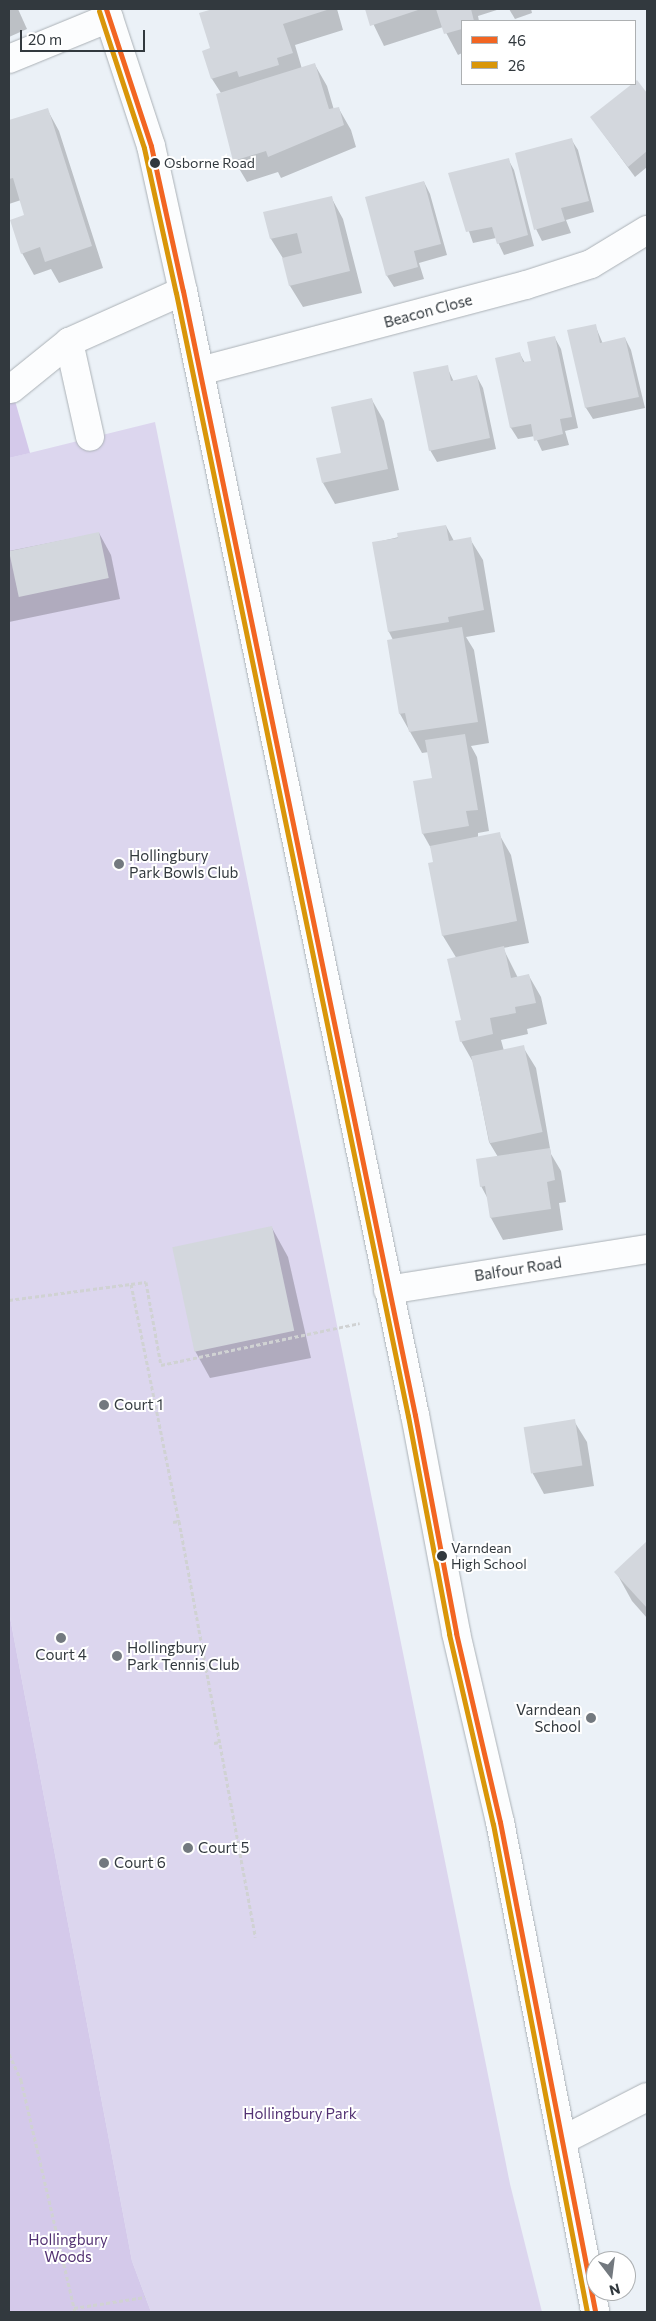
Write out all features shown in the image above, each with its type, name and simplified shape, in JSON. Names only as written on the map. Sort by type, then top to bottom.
[{"type":"street","points":[[9,59],[108,13],[151,146],[200,371],[391,1303],[456,1633],[500,1822],[595,2312]]},
{"type":"street","name":"Beacon Close","points":[[200,371],[526,285],[591,264],[647,230]]},
{"type":"street","points":[[11,389],[70,342],[183,291]]},
{"type":"street","points":[[70,342],[90,438]]},
{"type":"street","name":"Balfour Road","points":[[391,1303],[647,1249]]},
{"type":"street","points":[[563,2140],[647,2096]]},
{"type":"path","points":[[9,1300],[146,1282],[161,1366],[391,1303]]},
{"type":"path","points":[[131,1284],[143,1352],[179,1521],[255,1937]]},
{"type":"path","points":[[173,1522],[179,1521]]},
{"type":"path","points":[[214,1743],[220,1742]]},
{"type":"path","points":[[9,2054],[21,2080],[75,2310],[145,2297]]},
{"type":"green space","points":[[9,380],[30,453],[9,458]]},
{"type":"green space","name":"Hollingbury Park","points":[[155,422],[510,2184],[542,2312],[151,2312],[132,2261],[9,1612],[9,458]]},
{"type":"green space","name":"Hollingbury Woods","points":[[9,1612],[132,2261],[151,2312],[9,2312]]},
{"type":"building","points":[[213,9],[330,9],[283,24],[293,53],[277,58],[279,65],[239,77],[237,71],[211,79],[202,51],[210,48],[199,13]]},
{"type":"building","points":[[365,9],[421,9],[370,26]]},
{"type":"building","points":[[436,9],[471,9],[474,20],[461,20],[461,29],[444,34]]},
{"type":"building","points":[[315,63],[329,109],[339,107],[344,125],[268,157],[266,151],[233,161],[216,94]]},
{"type":"building","points":[[636,81],[647,93],[647,151],[628,167],[590,117],[631,85],[636,85]]},
{"type":"building","points":[[48,108],[92,246],[45,262],[40,247],[21,254],[10,220],[24,215],[13,178],[9,179],[9,120]]},
{"type":"building","points":[[572,138],[589,201],[561,208],[565,221],[534,230],[515,153]]},
{"type":"building","points":[[509,158],[528,235],[497,244],[492,227],[466,232],[448,173]]},
{"type":"building","points":[[424,181],[441,244],[414,251],[418,267],[386,276],[365,197]]},
{"type":"building","points":[[332,196],[350,271],[289,286],[282,258],[302,253],[297,233],[270,239],[263,212]]},
{"type":"building","points":[[596,324],[600,343],[625,337],[639,397],[585,408],[567,330]]},
{"type":"building","points":[[555,336],[572,417],[560,419],[563,434],[534,441],[531,424],[510,428],[495,358],[520,352],[523,362],[531,361],[527,342]]},
{"type":"building","points":[[448,365],[451,381],[477,375],[490,438],[429,451],[413,372]]},
{"type":"building","points":[[372,398],[388,469],[322,483],[316,458],[341,453],[331,407]]},
{"type":"building","points":[[446,525],[449,541],[471,537],[484,610],[448,617],[449,622],[388,632],[372,542],[398,538],[397,533]]},
{"type":"building","points":[[99,532],[109,578],[19,597],[9,551]]},
{"type":"building","points":[[462,627],[478,722],[409,732],[405,713],[399,714],[387,640]]},
{"type":"building","points":[[465,734],[478,810],[466,811],[469,826],[422,834],[413,781],[432,778],[425,740]]},
{"type":"building","points":[[500,832],[517,921],[442,936],[428,863],[433,862],[430,846]]},
{"type":"building","points":[[504,946],[511,978],[529,974],[536,1003],[515,1007],[516,1013],[490,1018],[493,1034],[460,1042],[455,1021],[461,1020],[447,959]]},
{"type":"building","points":[[524,1045],[543,1132],[490,1143],[471,1056]]},
{"type":"building","points":[[550,1148],[555,1180],[547,1182],[551,1209],[490,1218],[485,1186],[480,1187],[476,1159]]},
{"type":"building","points":[[272,1226],[294,1331],[194,1352],[172,1247]]},
{"type":"building","points":[[575,1419],[582,1465],[531,1474],[524,1427]]},
{"type":"building","points":[[647,1541],[647,1608],[614,1572]]},
{"type":"transit line","name":"46","points":[[106,9],[151,146],[183,291],[415,1415],[456,1633],[500,1822],[595,2312]]},
{"type":"transit line","name":"26","points":[[99,11],[144,148],[176,293],[408,1416],[449,1634],[493,1824],[587,2312]]},
{"type":"place","name":"Osborne Road","points":[[155,163]]},
{"type":"place","name":"Hollingbury Park Bowls Club","points":[[119,864]]},
{"type":"place","name":"Court 1","points":[[104,1405]]},
{"type":"place","name":"Varndean High School","points":[[442,1556]]},
{"type":"place","name":"Court 4","points":[[61,1638]]},
{"type":"place","name":"Hollingbury Park Tennis Club","points":[[117,1656]]},
{"type":"place","name":"Varndean School","points":[[591,1718]]},
{"type":"place","name":"Court 5","points":[[188,1848]]},
{"type":"place","name":"Court 6","points":[[104,1863]]}]
